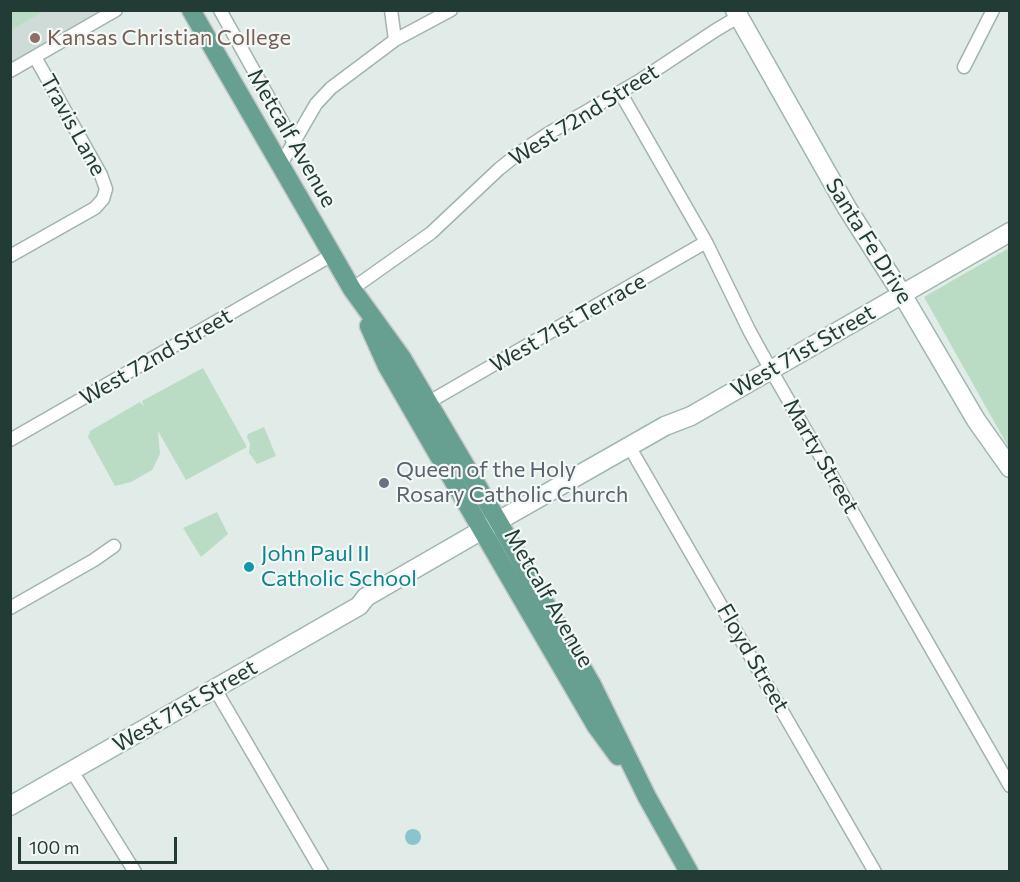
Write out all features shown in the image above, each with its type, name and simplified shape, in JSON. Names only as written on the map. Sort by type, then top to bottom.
[{"type":"main road","name":"Metcalf Avenue","points":[[191,10],[352,289],[402,358],[501,526],[592,685],[647,797],[689,872]]},
{"type":"main road","name":"Metcalf Avenue","points":[[352,289],[387,366],[485,535],[596,726],[647,797]]},
{"type":"street","points":[[10,70],[116,10]]},
{"type":"street","points":[[220,10],[294,141]]},
{"type":"street","points":[[391,10],[395,40]]},
{"type":"street","points":[[280,166],[316,104],[331,88],[395,40],[451,10]]},
{"type":"street","points":[[964,67],[993,10]]},
{"type":"street","name":"West 72nd Street","points":[[352,289],[431,233],[519,153],[620,92],[736,14]]},
{"type":"street","name":"Santa Fe Drive","points":[[736,14],[847,208],[902,294],[976,420],[1010,468]]},
{"type":"street","name":"Travis Lane","points":[[10,256],[94,208],[105,194],[106,187],[35,57]]},
{"type":"street","name":"Marty Street","points":[[620,92],[706,242],[771,370],[1010,786]]},
{"type":"street","name":"West 71st Street","points":[[10,806],[359,606],[366,597],[501,526],[632,451],[665,426],[691,416],[1010,232]]},
{"type":"street","name":"West 71st Terrace","points":[[429,402],[706,242]]},
{"type":"street","name":"West 72nd Street","points":[[10,440],[332,255]]},
{"type":"street","name":"Floyd Street","points":[[632,451],[875,872]]},
{"type":"street","points":[[10,608],[114,546]]},
{"type":"street","points":[[216,689],[322,872]]},
{"type":"street","points":[[72,771],[135,872]]},
{"type":"shaded area","name":"Kansas Christian College","points":[[11,11],[107,11],[11,65]]},
{"type":"green space","points":[[11,10],[44,10],[44,11],[11,30]]},
{"type":"green space","points":[[1009,248],[1009,448],[924,297]]},
{"type":"green space","points":[[203,368],[247,447],[186,480],[158,431],[160,454],[152,470],[131,482],[115,486],[88,437],[90,431],[140,402],[144,406],[142,401]]},
{"type":"green space","points":[[264,427],[276,456],[257,464],[249,453],[250,444],[247,437],[248,434]]},
{"type":"green space","points":[[217,512],[228,534],[201,557],[183,528]]},
{"type":"water","points":[[413,829],[421,837],[413,845],[405,837]]},
{"type":"place","name":"Kansas Christian College","points":[[35,38]]},
{"type":"place","name":"Queen of the Holy Rosary Catholic Church","points":[[384,483]]},
{"type":"place","name":"John Paul II Catholic School","points":[[249,567]]}]
